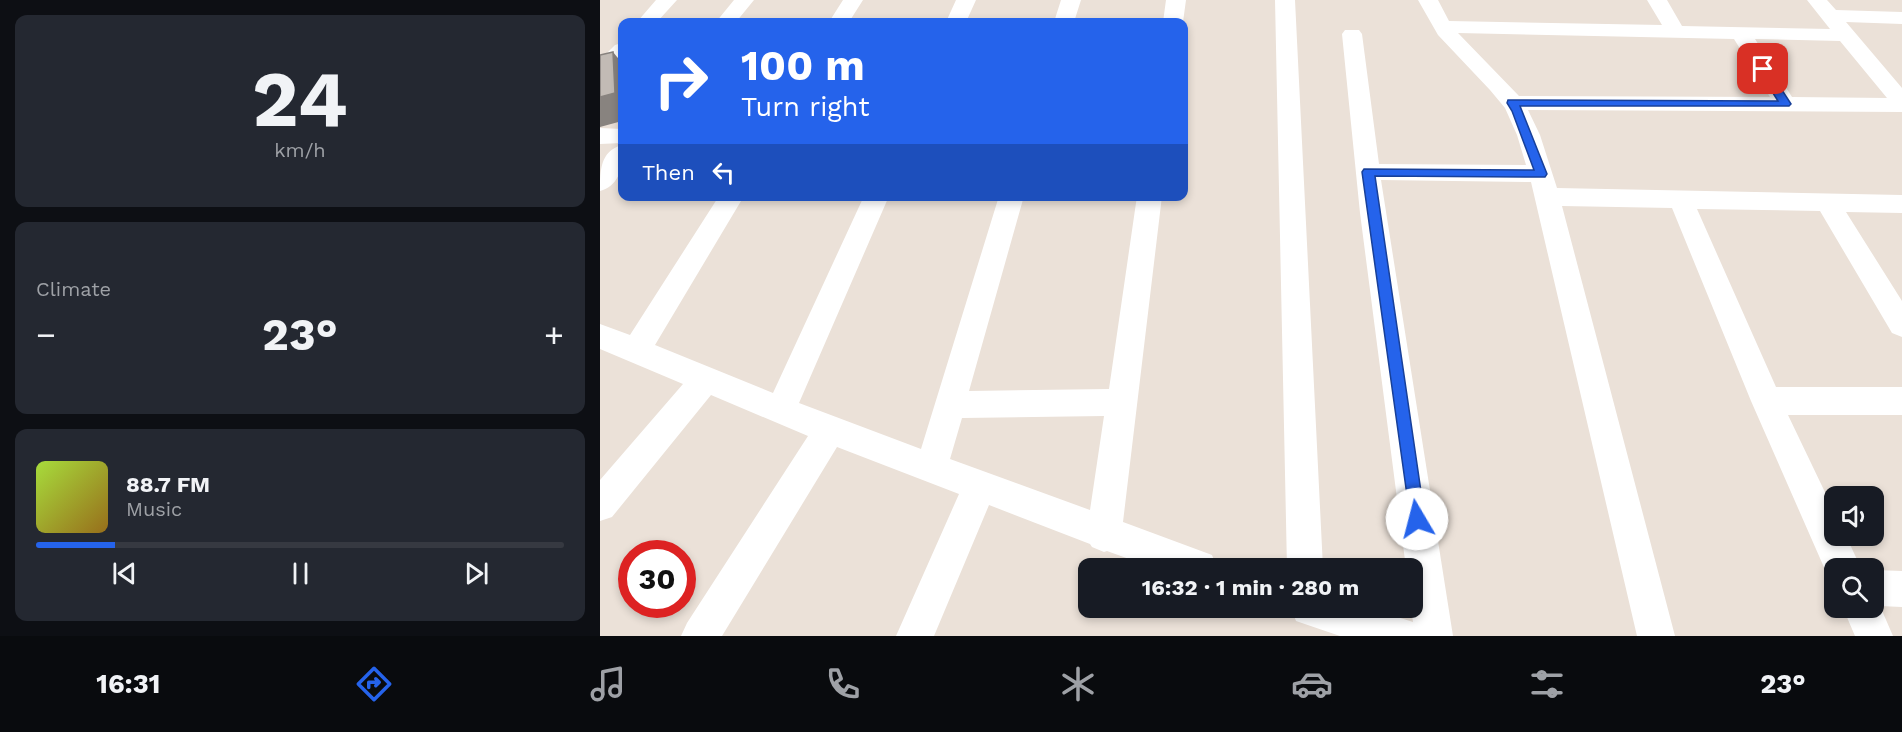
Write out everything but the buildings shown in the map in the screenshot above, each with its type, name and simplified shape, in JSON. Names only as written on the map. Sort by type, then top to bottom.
[{"type":"street","points":[[651,18],[667,0]]},
{"type":"street","points":[[729,18],[744,0]]},
{"type":"street","points":[[842,18],[853,0]]},
{"type":"street","points":[[958,18],[966,0]]},
{"type":"street","points":[[1065,18],[1071,0]]},
{"type":"street","points":[[1174,18],[1176,0]]},
{"type":"street","points":[[1285,0],[1305,558]]},
{"type":"street","points":[[1428,0],[1449,39],[1518,110],[1544,186],[1656,636]]},
{"type":"street","points":[[1658,0],[1676,32]]},
{"type":"street","points":[[1817,0],[1900,97]]},
{"type":"street","points":[[1830,16],[1902,18]]},
{"type":"street","points":[[1442,27],[1846,35]]},
{"type":"street","points":[[1741,33],[1785,104]]},
{"type":"street","points":[[1352,34],[1368,172],[1434,636]]},
{"type":"street","points":[[600,73],[613,53]]},
{"type":"street","points":[[1512,103],[1785,104],[1900,97]]},
{"type":"street","points":[[600,136],[618,136]]},
{"type":"street","points":[[600,182],[618,158]]},
{"type":"street","points":[[1368,172],[1682,200],[1902,204]]},
{"type":"street","points":[[1682,200],[1766,400],[1838,558]]},
{"type":"street","points":[[636,351],[729,201]]},
{"type":"street","points":[[780,411],[875,201]]},
{"type":"street","points":[[931,469],[1011,201]]},
{"type":"street","points":[[1104,535],[1149,201]]},
{"type":"street","points":[[1827,202],[1902,325]]},
{"type":"street","points":[[600,336],[780,411],[1170,558]]},
{"type":"street","points":[[600,505],[705,380]]},
{"type":"street","points":[[1766,400],[1902,401]]},
{"type":"street","points":[[950,405],[1122,402]]},
{"type":"street","points":[[700,636],[830,430]]},
{"type":"street","points":[[915,636],[979,488]]},
{"type":"street","points":[[1884,588],[1902,589]]},
{"type":"street","points":[[1342,618],[1401,636]]},
{"type":"street","points":[[1866,618],[1874,636]]},
{"type":"route","points":[[1417,519],[1368,172],[1541,174],[1518,110],[1512,103],[1785,104],[1763,69]]}]
